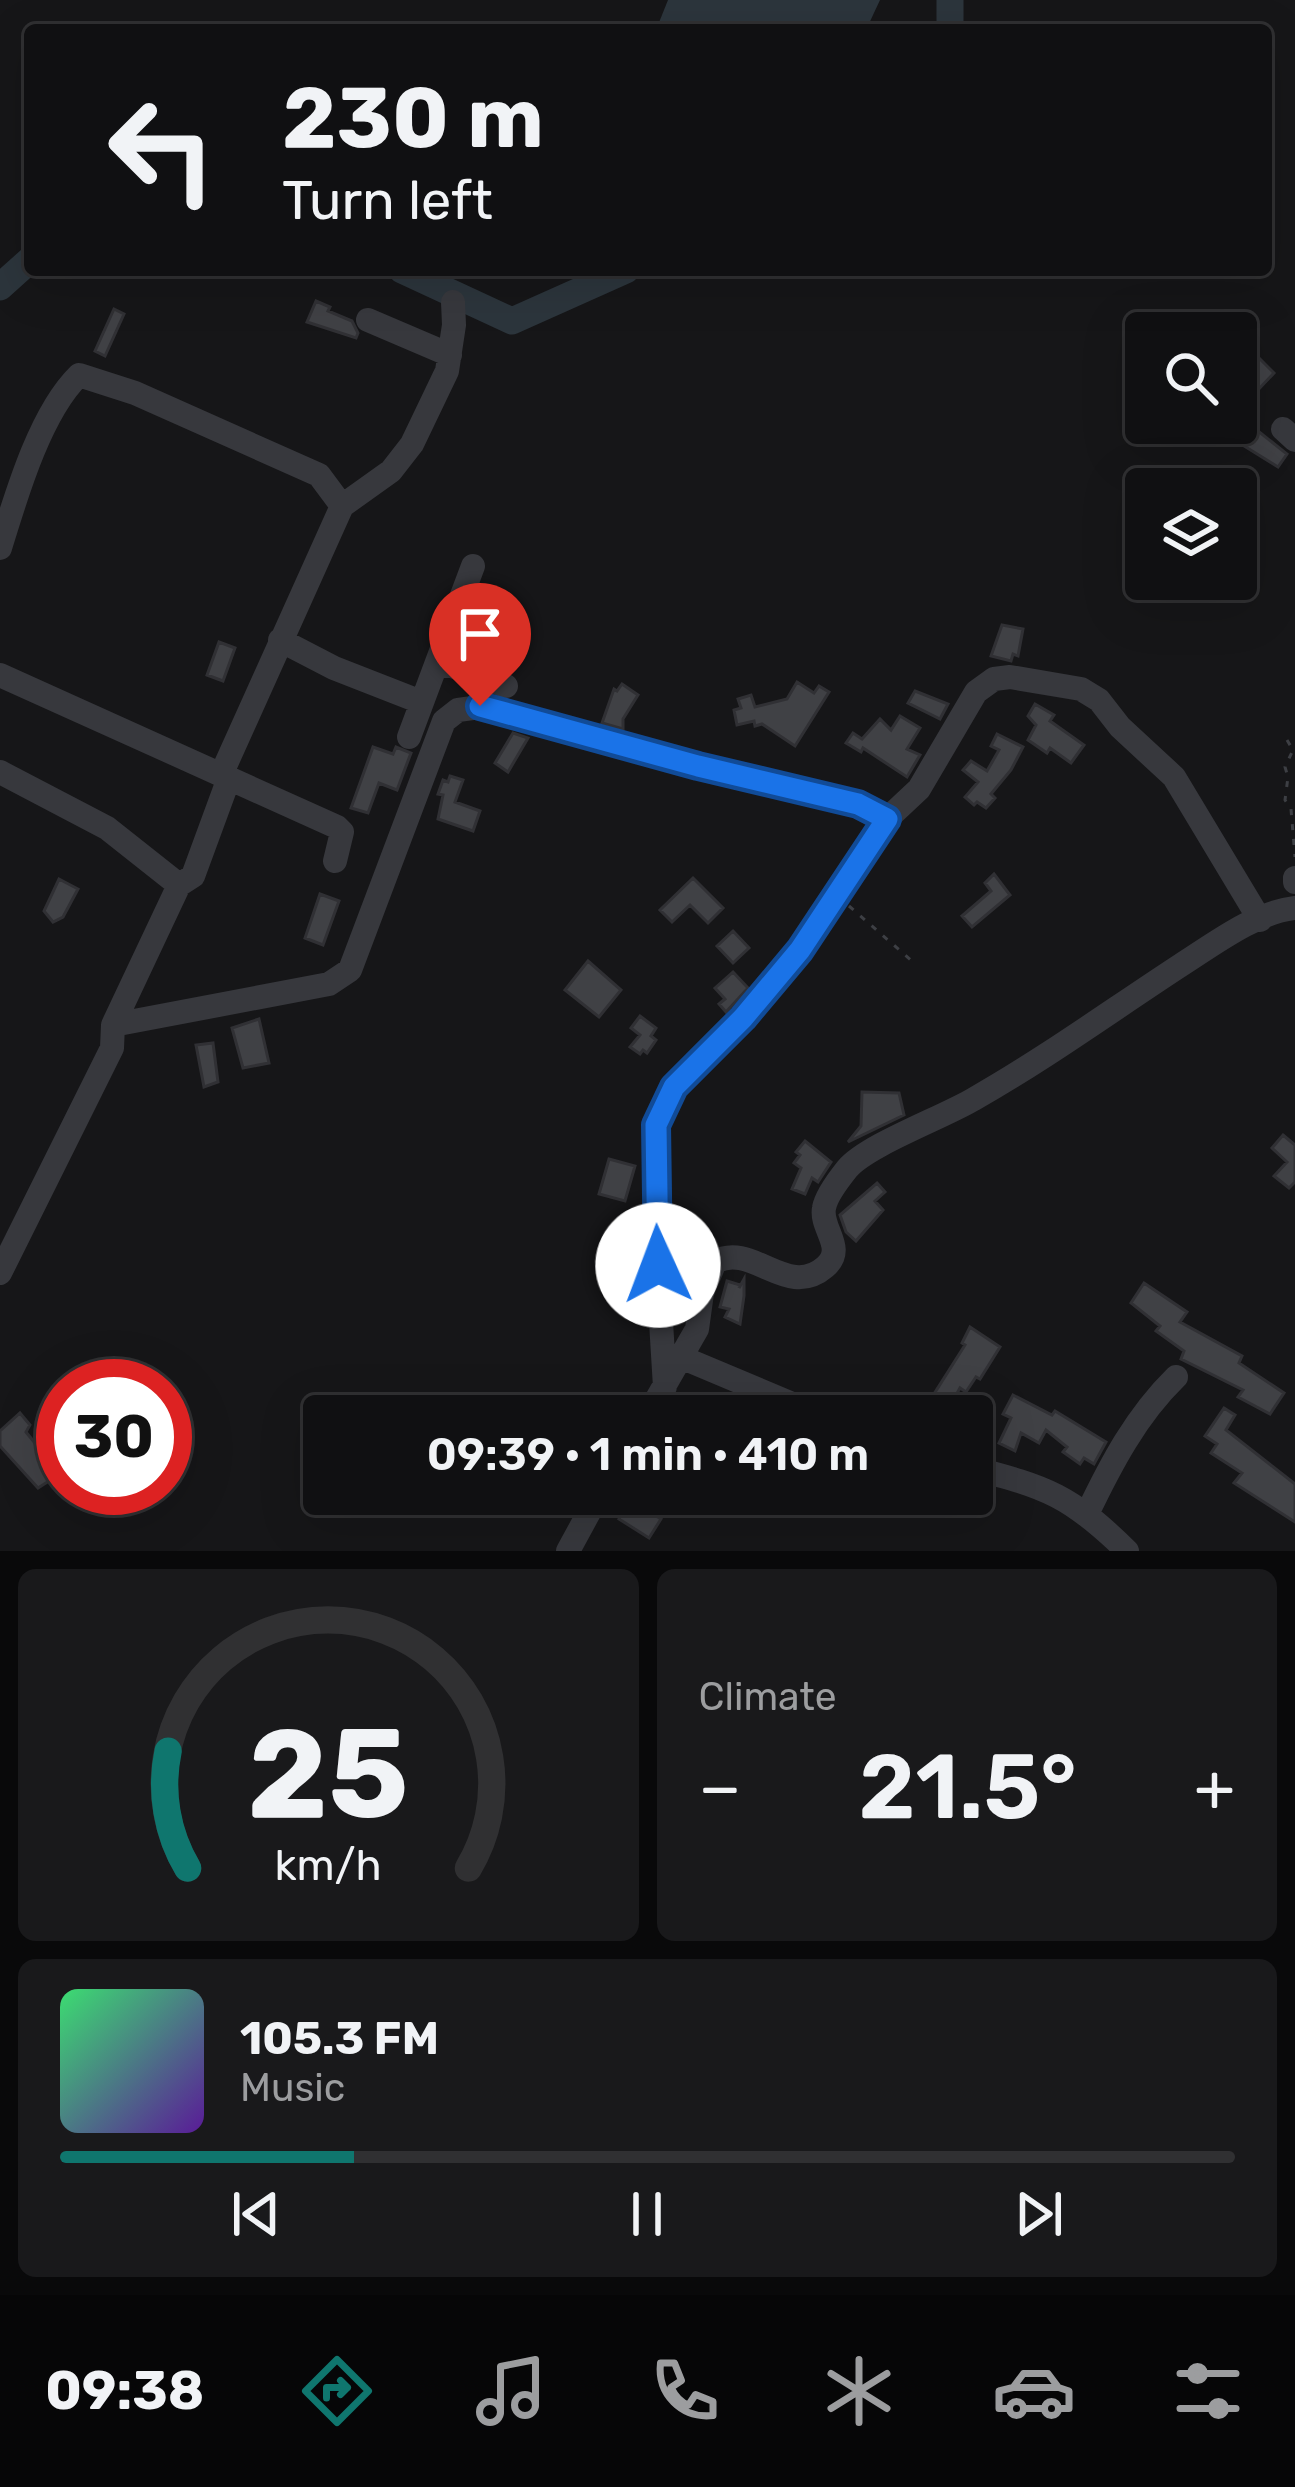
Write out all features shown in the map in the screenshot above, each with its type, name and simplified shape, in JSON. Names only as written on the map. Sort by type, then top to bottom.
[{"type":"street","points":[[0,1273],[112,1048],[113,1025],[179,885],[193,876],[225,777],[280,640],[342,506],[392,472],[403,458],[447,371],[453,302]]},
{"type":"street","points":[[368,320],[449,355]]},
{"type":"street","points":[[0,548],[43,433],[66,388],[80,375],[135,393],[319,475],[342,506]]},
{"type":"street","points":[[410,736],[473,566]]},
{"type":"street","points":[[280,640],[334,668],[421,702]]},
{"type":"street","points":[[436,666],[452,665],[506,686]]},
{"type":"street","points":[[0,675],[337,827],[342,844],[335,861]]},
{"type":"street","points":[[665,1387],[655,1224],[656,1125],[674,1087],[743,1018],[800,950],[887,819],[919,788],[969,702],[994,679],[1010,677],[1082,689],[1099,700],[1120,727],[1174,777],[1260,920]]},
{"type":"street","points":[[113,1025],[329,983],[350,970],[444,721],[468,707],[480,706],[718,772],[858,804],[887,819]]},
{"type":"street","points":[[0,772],[135,846],[179,885]]},
{"type":"street","points":[[660,1395],[697,1329],[708,1273],[715,1262],[730,1255],[779,1275],[806,1276],[819,1271],[829,1264],[835,1247],[822,1212],[862,1154],[934,1123],[1028,1069],[1192,958],[1260,920],[1295,908]]},
{"type":"street","points":[[683,1358],[771,1395]]},
{"type":"street","points":[[1087,1514],[1114,1457],[1155,1398],[1176,1377]]},
{"type":"street","points":[[993,1473],[1039,1484],[1087,1514],[1127,1551]]},
{"type":"street","points":[[568,1551],[588,1515]]},
{"type":"path","points":[[1287,740],[1293,750],[1285,767],[1285,800],[1291,808],[1295,859]]},
{"type":"path","points":[[848,877],[844,902],[912,961]]},
{"type":"shaded area","points":[[668,0],[880,0],[869,24],[658,24]]},
{"type":"building","points":[[316,301],[352,321],[356,338],[307,322]]},
{"type":"building","points":[[114,309],[124,314],[105,356],[95,351]]},
{"type":"building","points":[[1257,356],[1274,373],[1257,391]]},
{"type":"building","points":[[1257,430],[1287,454],[1278,467],[1241,444],[1257,444]]},
{"type":"building","points":[[1002,625],[1023,629],[1018,656],[1013,654],[1011,661],[991,656]]},
{"type":"building","points":[[219,642],[235,648],[223,681],[207,675]]},
{"type":"building","points":[[797,682],[814,693],[819,686],[829,692],[795,746],[762,724],[755,726],[754,721],[737,725],[738,699],[751,695],[755,707],[787,699]]},
{"type":"building","points":[[622,684],[638,695],[623,719],[623,729],[602,723],[614,689]]},
{"type":"building","points":[[915,691],[948,704],[940,719],[908,703]]},
{"type":"building","points":[[1035,704],[1054,715],[1050,721],[1084,745],[1071,763],[1028,740],[1036,725],[1028,716]]},
{"type":"building","points":[[900,716],[920,728],[907,749],[920,755],[907,777],[863,748],[861,752],[846,743],[853,733],[862,739],[880,719],[891,730]]},
{"type":"building","points":[[513,733],[528,738],[508,772],[495,763]]},
{"type":"building","points":[[997,734],[1023,747],[986,808],[965,797],[978,782],[963,770],[971,761],[987,771],[999,750],[991,746]]},
{"type":"building","points":[[373,747],[393,754],[396,747],[411,753],[397,790],[379,783],[368,813],[351,808]]},
{"type":"building","points":[[450,776],[463,780],[455,802],[480,811],[473,831],[438,819],[443,795],[438,794],[443,780],[448,782]]},
{"type":"building","points":[[994,874],[1010,895],[972,927],[962,916],[991,891],[985,883]]},
{"type":"building","points":[[693,878],[723,908],[708,923],[690,905],[672,922],[660,910]]},
{"type":"building","points":[[59,879],[78,889],[63,917],[53,922],[44,911]]},
{"type":"building","points":[[320,894],[339,901],[323,945],[305,938]]},
{"type":"building","points":[[733,931],[749,948],[733,963],[717,946]]},
{"type":"building","points":[[588,961],[621,990],[599,1017],[565,990]]},
{"type":"building","points":[[733,972],[748,988],[726,1012],[719,1004],[725,999],[715,988]]},
{"type":"building","points":[[640,1016],[656,1028],[651,1036],[656,1040],[647,1053],[640,1054],[630,1047],[640,1035],[631,1028]]},
{"type":"building","points":[[259,1019],[269,1063],[243,1068],[232,1028]]},
{"type":"building","points":[[213,1043],[218,1082],[204,1087],[196,1045]]},
{"type":"building","points":[[862,1092],[899,1093],[904,1115],[848,1142],[861,1126]]},
{"type":"building","points":[[1283,1135],[1295,1145],[1295,1182],[1289,1188],[1274,1176],[1287,1162],[1272,1148]]},
{"type":"building","points":[[805,1141],[831,1162],[818,1182],[812,1178],[805,1194],[792,1189],[801,1168],[794,1163],[800,1155],[796,1152]]},
{"type":"building","points":[[609,1159],[635,1166],[625,1201],[599,1194]]},
{"type":"building","points":[[877,1183],[885,1192],[875,1201],[883,1210],[856,1241],[846,1232],[840,1215]]},
{"type":"building","points":[[744,1279],[740,1324],[725,1317],[729,1309],[720,1307],[727,1281],[739,1288]]},
{"type":"building","points":[[1144,1283],[1187,1312],[1180,1322],[1242,1356],[1239,1363],[1284,1393],[1270,1414],[1238,1397],[1243,1390],[1181,1359],[1184,1351],[1156,1331],[1160,1326],[1131,1303]]},
{"type":"building","points":[[970,1327],[1000,1347],[966,1392],[960,1388],[956,1395],[935,1395],[965,1345]]},
{"type":"building","points":[[1013,1395],[1052,1415],[1055,1411],[1106,1442],[1094,1464],[1084,1458],[1080,1464],[1063,1452],[1067,1447],[1046,1430],[1039,1443],[1021,1433],[1015,1451],[999,1443],[1011,1418],[1003,1414]]},
{"type":"building","points":[[1224,1408],[1235,1415],[1226,1430],[1295,1484],[1295,1522],[1234,1483],[1242,1473],[1211,1453],[1217,1444],[1205,1436]]},
{"type":"building","points":[[20,1413],[30,1425],[26,1432],[36,1444],[36,1486],[0,1446],[0,1431]]},
{"type":"building","points":[[622,1515],[655,1515],[661,1519],[649,1538],[619,1519]]},
{"type":"waterway","points":[[950,0],[950,24]]},
{"type":"waterway","points":[[0,287],[24,265]]},
{"type":"waterway","points":[[415,276],[512,321],[613,276]]},
{"type":"route","points":[[480,706],[758,782],[858,804],[887,819],[800,950],[743,1018],[674,1087],[656,1125],[658,1265]]}]
